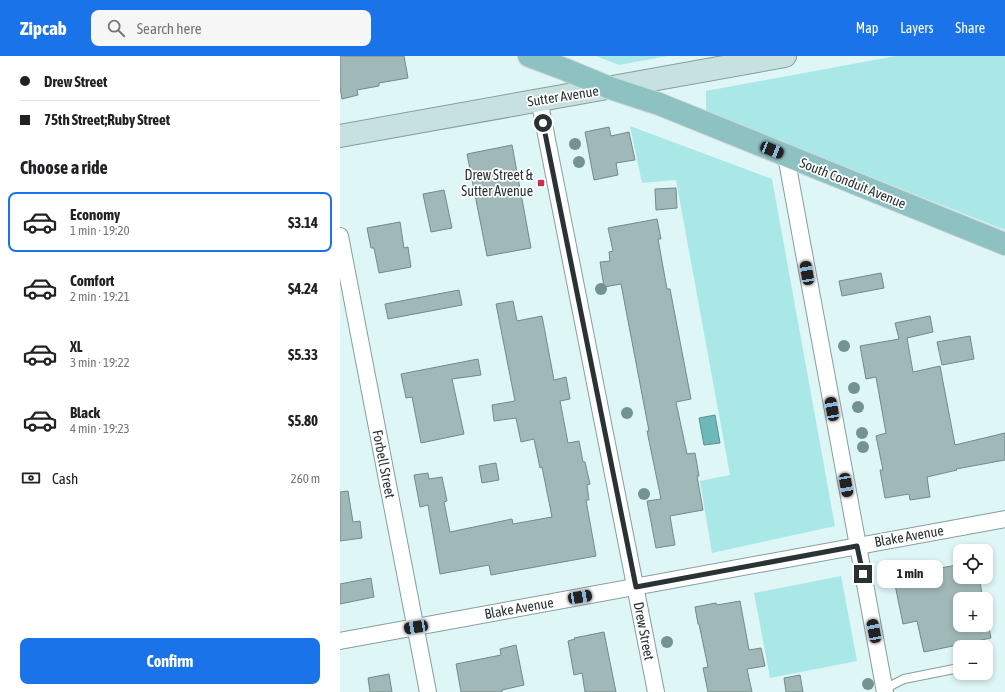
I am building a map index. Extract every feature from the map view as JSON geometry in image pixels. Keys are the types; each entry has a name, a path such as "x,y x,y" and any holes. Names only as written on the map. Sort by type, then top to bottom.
{"main road":[{"name":"South Conduit Avenue","path":"529,56 610,88 659,104 1005,244"}],"street":[{"name":"Sutter Avenue","path":"340,136 785,56"},
{"name":"Drew Street","path":"539,100 656,692"},
{"path":"786,156 857,546 885,690"},
{"name":"Forbell Street","path":"340,236 428,692"},
{"name":"Blake Avenue","path":"340,641 1005,518"}],"lane":[{"path":"885,690 904,679 953,669"}],"shaded area":[{"path":"596,56 667,56 619,65"},
{"path":"896,56 1005,56 1005,230 706,112 706,91"},
{"path":"630,126 772,179 835,526 712,553 700,481 730,475 676,180 642,183"},
{"path":"715,415 720,443 704,445 699,418"},
{"path":"841,576 857,661 770,678 754,593"}],"building":[{"path":"340,56 404,56 408,78 379,83 379,86 357,90 358,95 342,99 340,87"},
{"path":"609,127 611,136 629,132 635,160 616,163 618,175 594,180 585,132"},
{"path":"512,145 531,248 487,256 467,154"},
{"path":"676,188 677,208 656,210 655,189"},
{"path":"444,190 452,228 431,232 423,194"},
{"path":"657,219 661,239 658,239 667,289 670,289 691,399 676,402 687,454 695,453 699,476 697,476 703,510 670,516 675,545 656,548 647,501 661,499 647,431 649,431 621,284 604,287 600,262 610,261 609,252 613,251 608,228"},
{"path":"400,222 404,248 408,247 411,267 379,273 374,248 371,248 367,228"},
{"path":"881,273 884,288 842,296 839,281"},
{"path":"459,290 462,305 388,319 385,304"},
{"path":"513,301 517,321 542,316 554,380 566,377 570,399 560,401 568,443 579,441 583,462 585,462 590,484 587,485 589,500 586,500 596,556 491,575 489,565 440,574 428,505 420,507 414,475 428,473 429,479 442,477 447,501 444,502 450,532 512,519 513,524 552,517 542,467 540,468 534,439 521,442 516,418 494,421 492,405 515,401 496,304"},
{"path":"930,316 933,332 907,338 913,372 940,366 955,445 1005,433 1005,460 956,469 957,470 927,477 930,497 910,500 909,494 885,498 880,470 883,470 876,436 886,433 876,377 866,379 860,346 899,339 895,323"},
{"path":"970,336 974,359 942,365 937,342"},
{"path":"478,359 481,375 452,379 464,434 421,443 412,397 406,398 401,374"},
{"path":"496,463 499,480 482,483 479,466"},
{"path":"348,491 353,522 360,521 362,538 340,541 340,492"},
{"path":"953,566 953,584 980,584 982,592 953,592 953,632 990,632 991,638 981,640 953,640 953,646 924,652 917,621 903,624 893,575 913,571 913,573"},
{"path":"371,578 374,597 340,604 340,584"},
{"path":"740,601 749,650 761,648 765,666 747,669 752,692 708,692 703,668 708,667 695,607"},
{"path":"604,632 616,692 585,692 582,673 574,675 568,641 575,639 574,638"},
{"path":"516,645 524,685 502,690 502,692 461,692 456,664 501,655 500,649"},
{"path":"389,674 392,692 370,692 368,678"},
{"path":"800,675 803,692 786,692 784,678"}],"place":[{"name":"Drew Street & Sutter Avenue","path":"541,183"}],"route":[{"path":"543,123 636,587 857,546 863,574"}]}
